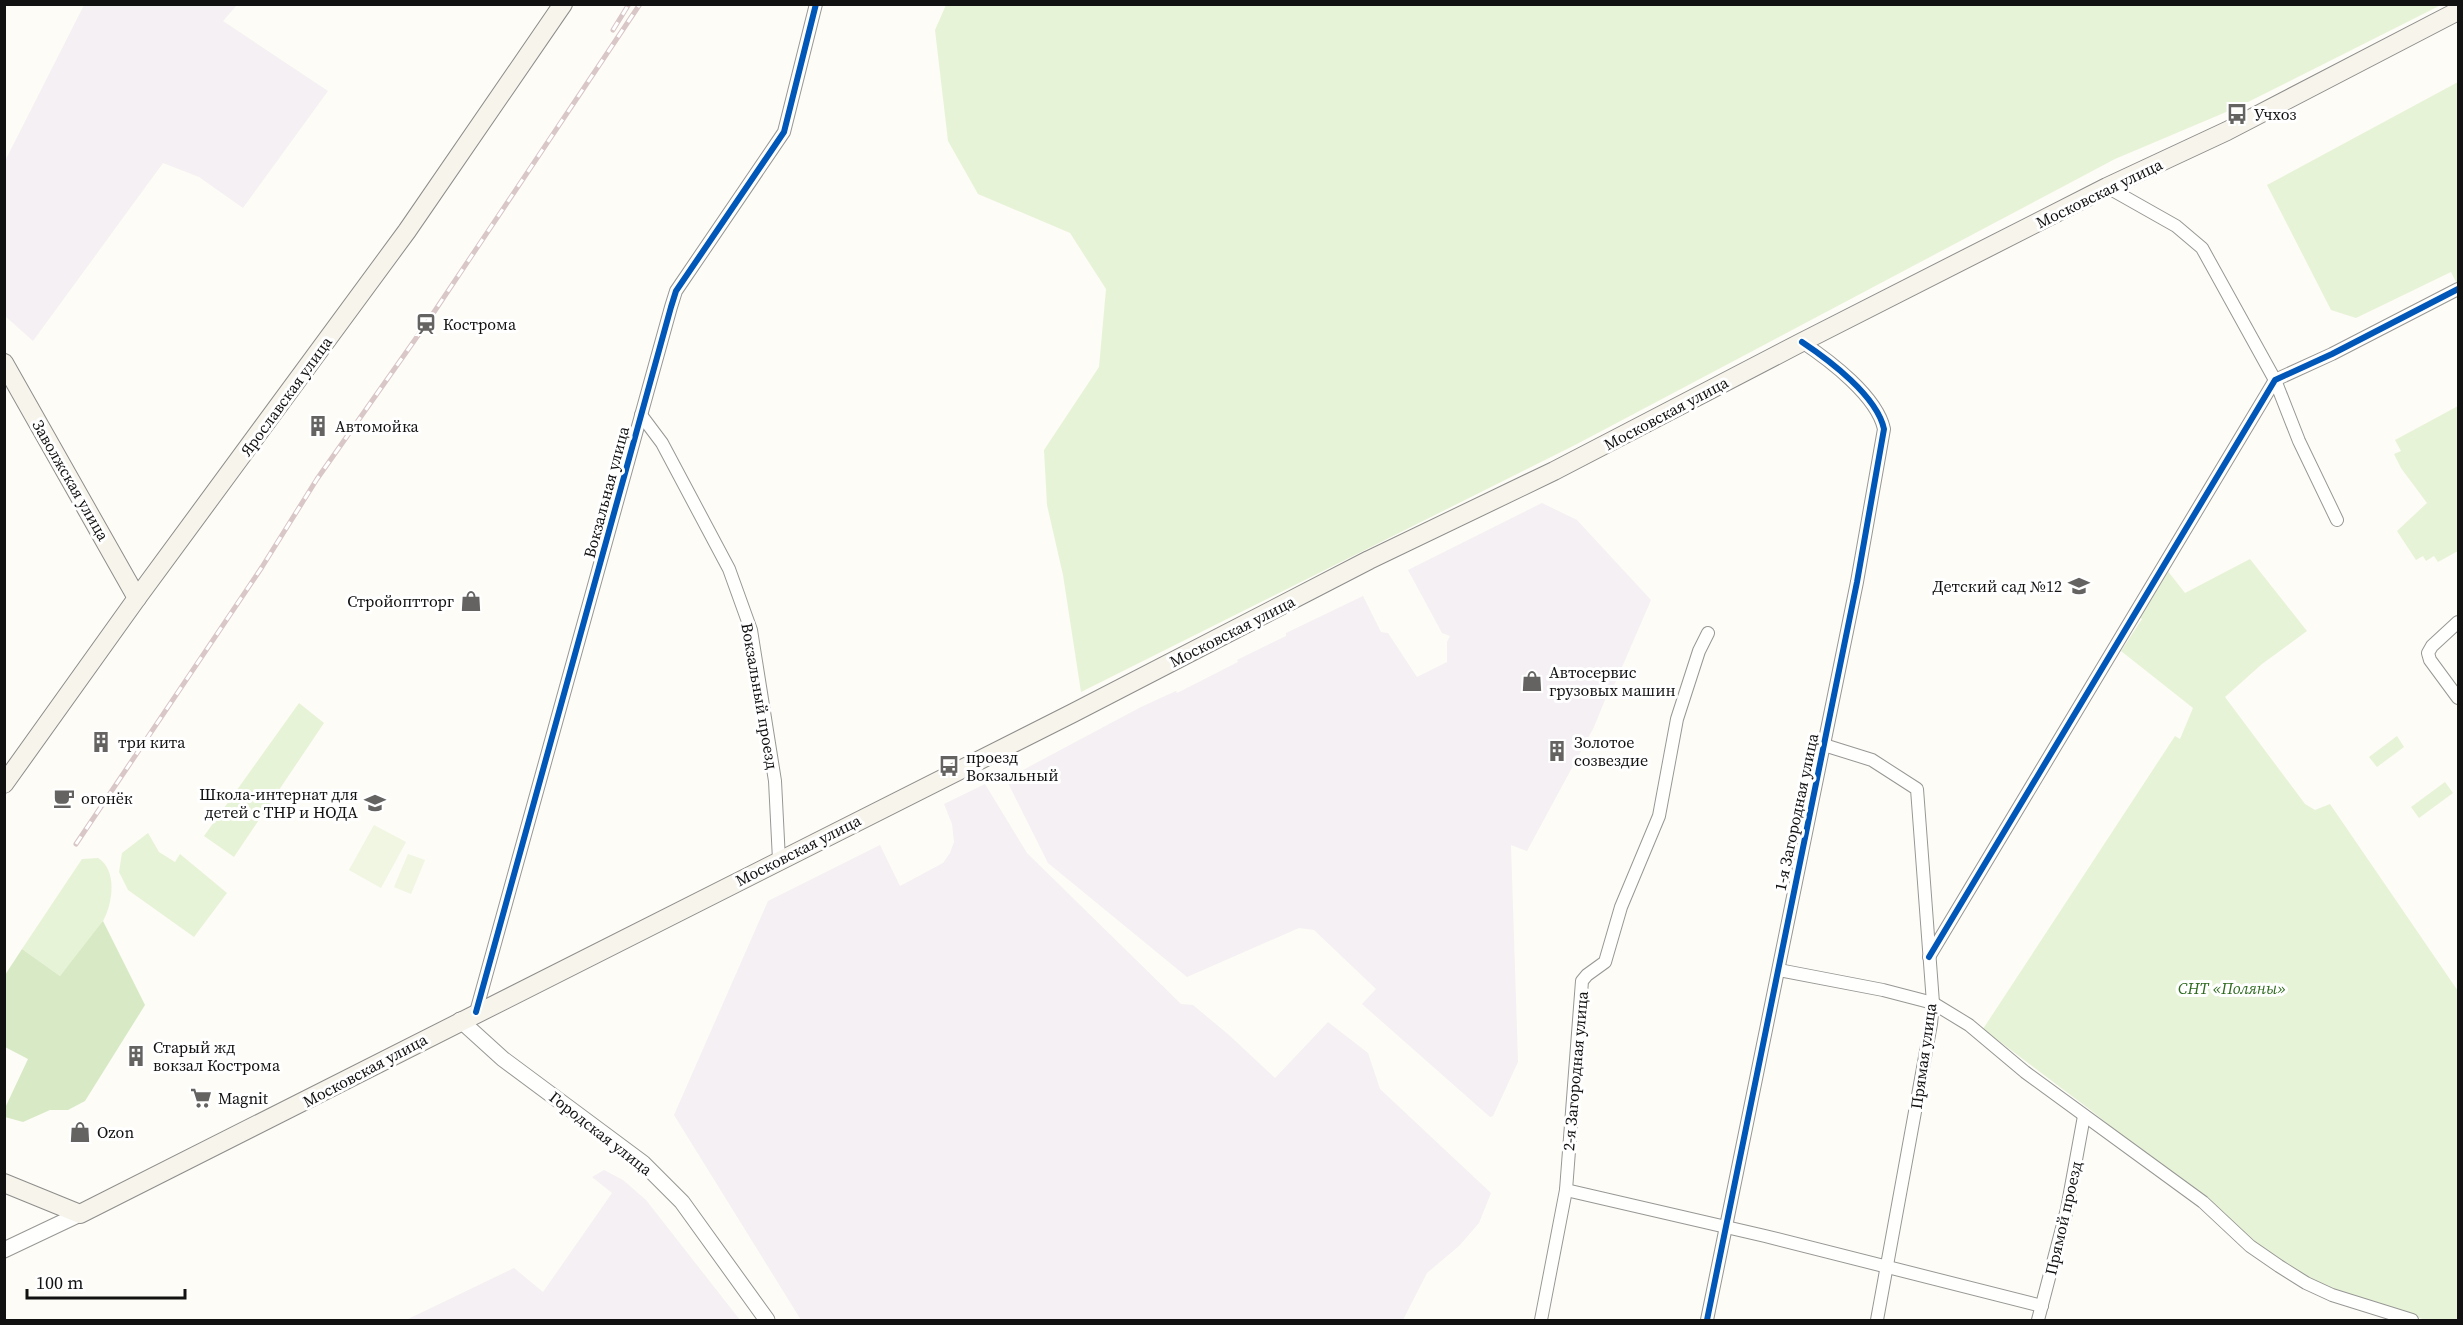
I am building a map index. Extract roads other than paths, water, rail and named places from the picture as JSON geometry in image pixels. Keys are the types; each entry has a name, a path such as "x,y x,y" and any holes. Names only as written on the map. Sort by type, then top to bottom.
{"main road":[{"name":"Ярославская улица","path":"4,784 406,231 563,4"},
{"name":"Московская улица","path":"80,1214 282,1113 468,1016 1064,718 1369,560 1554,471 2108,187 2228,131 2458,10"},
{"name":"Заволжская улица","path":"4,363 137,598"},
{"path":"4,1183 80,1214"}],"street":[{"name":"Вокзальная улица","path":"468,1016 676,291 784,132 816,4"},
{"path":"2108,187 2176,226 2202,248 2275,380 2299,441 2337,520"},
{"path":"1929,957 2275,380 2332,354 2458,289"},
{"name":"1-я Загородная улица","path":"1707,1320 1857,582 1884,429 1882,422 1855,384 1802,342"},
{"name":"Вокзальный проезд","path":"641,415 662,443 729,569 751,630 775,781 779,860"},
{"path":"2458,622 2432,646 2428,653 2430,660 2458,698"},
{"name":"2-я Загородная улица","path":"1541,1320 1566,1191 1582,981 1605,963 1621,907 1659,816 1677,719 1699,651 1708,633"},
{"name":"Прямая улица","path":"1824,745 1872,760 1917,789 1932,1004 1931,1024 1877,1320"},
{"path":"1779,970 1883,990 1932,1004 1969,1025 2025,1072 2203,1202 2250,1246 2306,1283 2332,1295 2412,1320"},
{"name":"Городская улица","path":"468,1016 503,1059 643,1163 682,1202 767,1320"},
{"name":"Прямой проезд","path":"2038,1320 2067,1209 2084,1116"},
{"path":"1566,1191 1726,1226 2042,1306"},
{"name":"Московская улица","path":"4,1250 80,1214"}],"railway":[{"path":"613,30 629,4"},
{"path":"76,844 262,567 317,479 426,324 640,4"}],"place":[{"name":"Учхоз","path":"2237,114"},
{"name":"Кострома","path":"426,324"},
{"name":"Автомойка","path":"318,426"},
{"name":"Детский сад №12","path":"2079,586"},
{"name":"Стройоптторг","path":"471,601"},
{"name":"Автосервис грузовых машин","path":"1532,681"},
{"name":"три кита","path":"101,742"},
{"name":"Золотое созвездие","path":"1557,751"},
{"name":"проезд Вокзальный","path":"949,766"},
{"name":"огонёк","path":"64,798"},
{"name":"Школа-интернат для детей с ТНР и НОДА","path":"375,803"},
{"name":"Старый жд вокзал Кострома","path":"136,1056"},
{"name":"Magnit","path":"201,1098"},
{"name":"Ozon","path":"80,1132"}],"park label":[{"name":"СНТ «Поляны»","path":"2232,988"}]}
